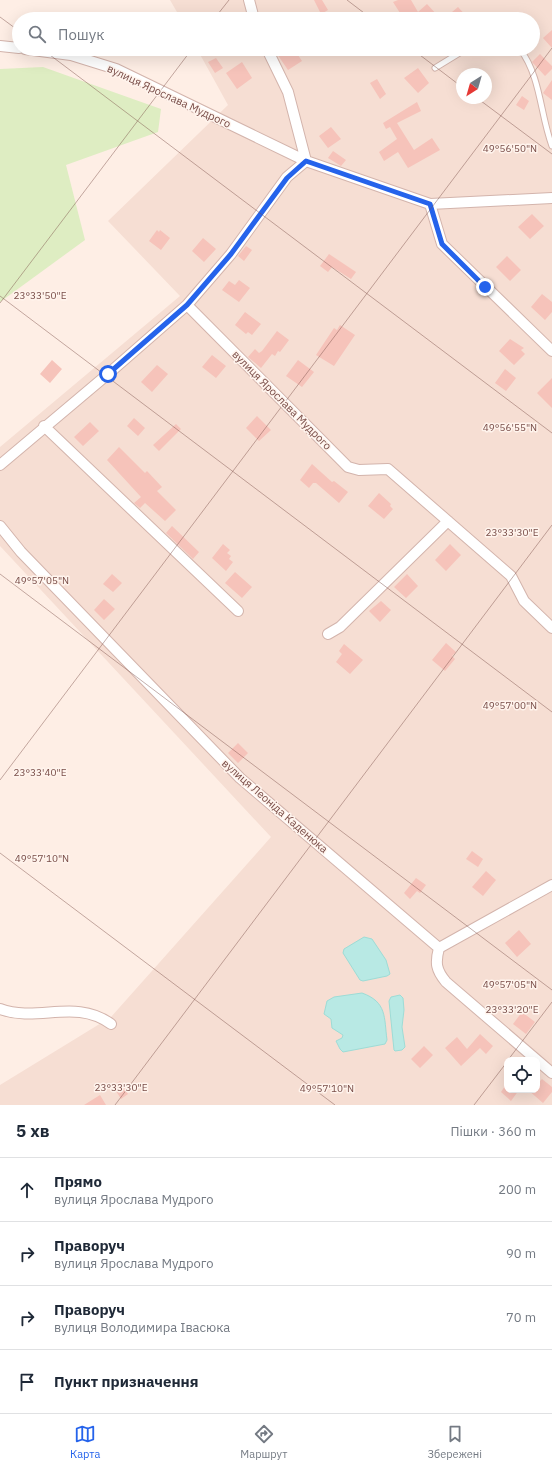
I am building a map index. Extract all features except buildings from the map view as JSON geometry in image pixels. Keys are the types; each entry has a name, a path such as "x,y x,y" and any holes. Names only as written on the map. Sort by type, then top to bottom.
{"street":[{"path":"249,0 252,12"},
{"path":"1,46 12,47"},
{"name":"вулиця Ярослава Мудрого","path":"74,56 116,69 306,161 430,204 552,198"},
{"path":"0,464 108,374 187,305 231,254 287,178 306,161 288,92 270,56"},
{"path":"430,204 442,244 552,351"},
{"name":"вулиця Ярослава Мудрого","path":"187,305 348,467 359,470 388,469 448,521"},
{"path":"44,426 238,611"},
{"path":"328,634 340,627 448,521 511,576 524,601 552,628"},
{"name":"вулиця Леоніда Каденюка","path":"0,526 21,552 240,778 439,948"},
{"path":"552,886 439,948 436,964 437,970 446,982 552,1073"},
{"path":"0,1009 23,1015 62,1010 87,1013 101,1017 111,1024"}],"lane":[{"path":"435,68 455,56"},
{"path":"524,56 532,69 542,104 546,129 552,146"}],"shaded area":[{"path":"170,0 552,0 552,1105 0,1105 0,1085 111,1017 271,837 0,546 0,447 180,296 108,221 228,105 201,56 540,56 540,12 177,12"}],"green space":[{"path":"43,67 161,109 158,132 66,165 85,240 0,302 0,69"}],"water":[{"path":"364,937 372,939 386,960 390,974 387,976 363,981 360,980 343,953 344,949"},
{"path":"362,993 376,1001 383,1011 387,1040 385,1044 343,1052 336,1041 342,1038 343,1035 332,1028 331,1019 324,1014 327,1001 334,997"},
{"path":"400,995 403,998 404,1010 402,1027 405,1047 402,1050 395,1051 389,1001 391,997"}],"route":[{"path":"108,374 187,305 231,254 287,178 306,161 430,204 442,244 485,287"}]}
